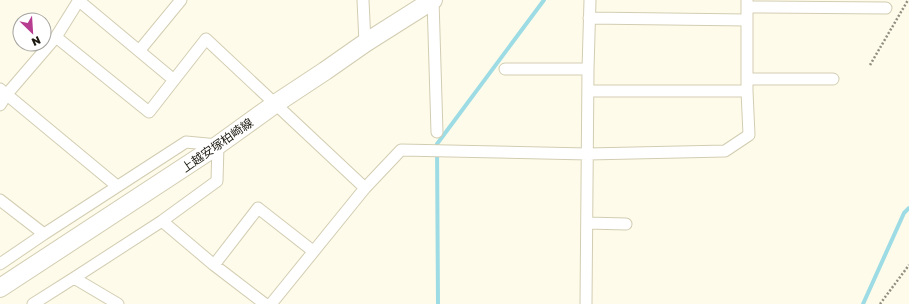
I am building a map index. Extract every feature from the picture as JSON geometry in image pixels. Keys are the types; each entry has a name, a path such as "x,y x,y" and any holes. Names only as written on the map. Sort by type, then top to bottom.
{"main road":[{"name":"上越安塚柏崎線","path":"0,288 218,145 365,43 433,0"}],"street":[{"path":"0,105 4,92 56,37 79,0 174,80"},
{"path":"139,51 181,0"},
{"path":"362,0 365,43"},
{"path":"433,0 437,132"},
{"path":"586,304 590,0"},
{"path":"270,304 365,188 402,150 588,154 725,151 748,135 747,4 886,8"},
{"path":"590,18 747,20"},
{"path":"56,37 149,112 206,40 365,188"},
{"path":"505,68 588,69"},
{"path":"748,79 833,79"},
{"path":"588,91 747,91"},
{"path":"4,92 117,186"},
{"path":"0,264 186,142 218,145 217,182 162,221 33,304"},
{"path":"0,200 44,234"},
{"path":"214,265 258,208 313,251"},
{"path":"162,221 214,265 265,304"},
{"path":"587,223 626,224"},
{"path":"74,278 118,304"}],"path":[{"path":"870,64 908,0"},
{"path":"880,304 909,265"}],"waterway":[{"path":"438,304 437,144 544,0"},
{"path":"863,304 904,213 909,208"}]}
